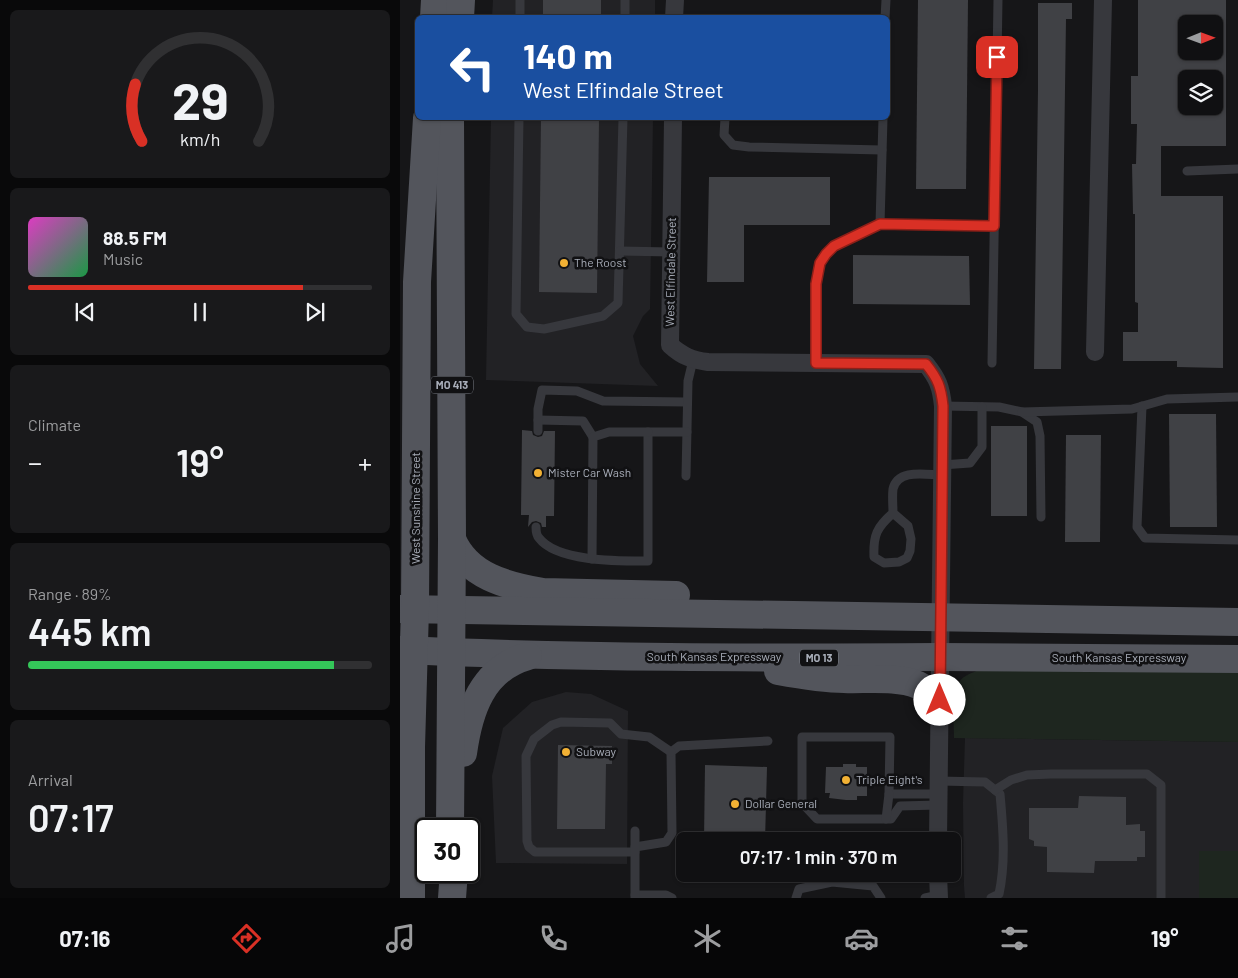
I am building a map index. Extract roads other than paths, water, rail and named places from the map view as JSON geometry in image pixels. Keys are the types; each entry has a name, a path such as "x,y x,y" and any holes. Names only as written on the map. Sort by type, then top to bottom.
{"main road":[{"path":"434,15 435,0"},
{"path":"445,0 446,15"},
{"path":"460,15 462,0"},
{"name":"West Sunshine Street","path":"411,898 411,747 407,651 417,282 445,120"},
{"name":"West Sunshine Street","path":"445,120 452,539 450,818"},
{"path":"400,514 403,411 407,355 417,282"},
{"path":"452,539 457,551 472,567 494,580 522,589 543,592 741,596 800,604 864,617"},
{"path":"408,609 1238,622"},
{"name":"South Kansas Expressway","path":"407,651 716,658 1238,659"},
{"path":"458,818 461,765 468,723 473,709 494,674 515,660 532,654"},
{"path":"716,658 812,677 908,682 926,690 940,711"},
{"path":"400,709 406,723 411,747"},
{"path":"450,883 451,898"},
{"path":"451,898 453,883"}],"street":[{"path":"674,15 675,0"},
{"path":"1095,352 1103,0"},
{"name":"West Elfindale Street","path":"673,120 670,345 680,354 693,360 708,362 926,364 936,376 943,406 938,832"},
{"path":"934,897 937,882"}],"lane":[{"path":"520,0 520,15"},
{"path":"625,0 625,15"},
{"path":"885,15 886,0"},
{"path":"992,363 998,0"},
{"path":"519,120 516,314 527,327 544,329 603,316 618,303 623,120"},
{"path":"725,120 724,135 733,144 750,147 882,150"},
{"path":"880,224 883,120"},
{"path":"1187,171 1238,169"},
{"path":"816,363 816,284 820,263 834,246 880,224 994,226"},
{"path":"620,251 671,252"},
{"path":"686,476 688,381 693,360"},
{"path":"538,431 542,390 577,391 603,401 687,402"},
{"path":"943,406 999,407 1022,412 1132,409 1167,399 1238,397"},
{"path":"1142,406 1137,527 1145,538 1238,540"},
{"path":"893,514 908,526 911,539 910,551 906,558 900,562 884,563 874,557 873,543 880,526 893,514 893,488 900,478 909,474 942,470 970,463 982,447 982,407"},
{"path":"1022,412 1037,422 1040,436 1041,517"},
{"path":"538,420 582,421 593,437 592,559"},
{"path":"593,437 609,432 687,432"},
{"path":"536,527 537,537 547,546 562,553 592,559 648,561 648,432"},
{"path":"561,722 610,723 621,734 649,737 671,752 672,833 666,842 635,850 535,852 530,847 527,841 526,756 534,738 552,725 561,722"},
{"path":"886,819 890,794 890,737 802,737 802,803 817,819 891,820 900,806 985,782 1000,794 1003,875 999,894 991,898"},
{"path":"671,752 679,746 768,741"},
{"path":"995,790 1011,780 1027,775 1148,774 1161,786 1161,898"},
{"path":"890,794 939,794"},
{"path":"635,830 635,896 666,895 672,898"},
{"path":"796,898 799,889 832,882 874,886 881,898"}],"place":[{"name":"The Roost","path":"564,263"},
{"name":"Mister Car Wash","path":"538,473"},
{"name":"Subway","path":"566,752"},
{"name":"Triple Eight's","path":"846,780"},
{"name":"Dollar General","path":"735,804"}]}
